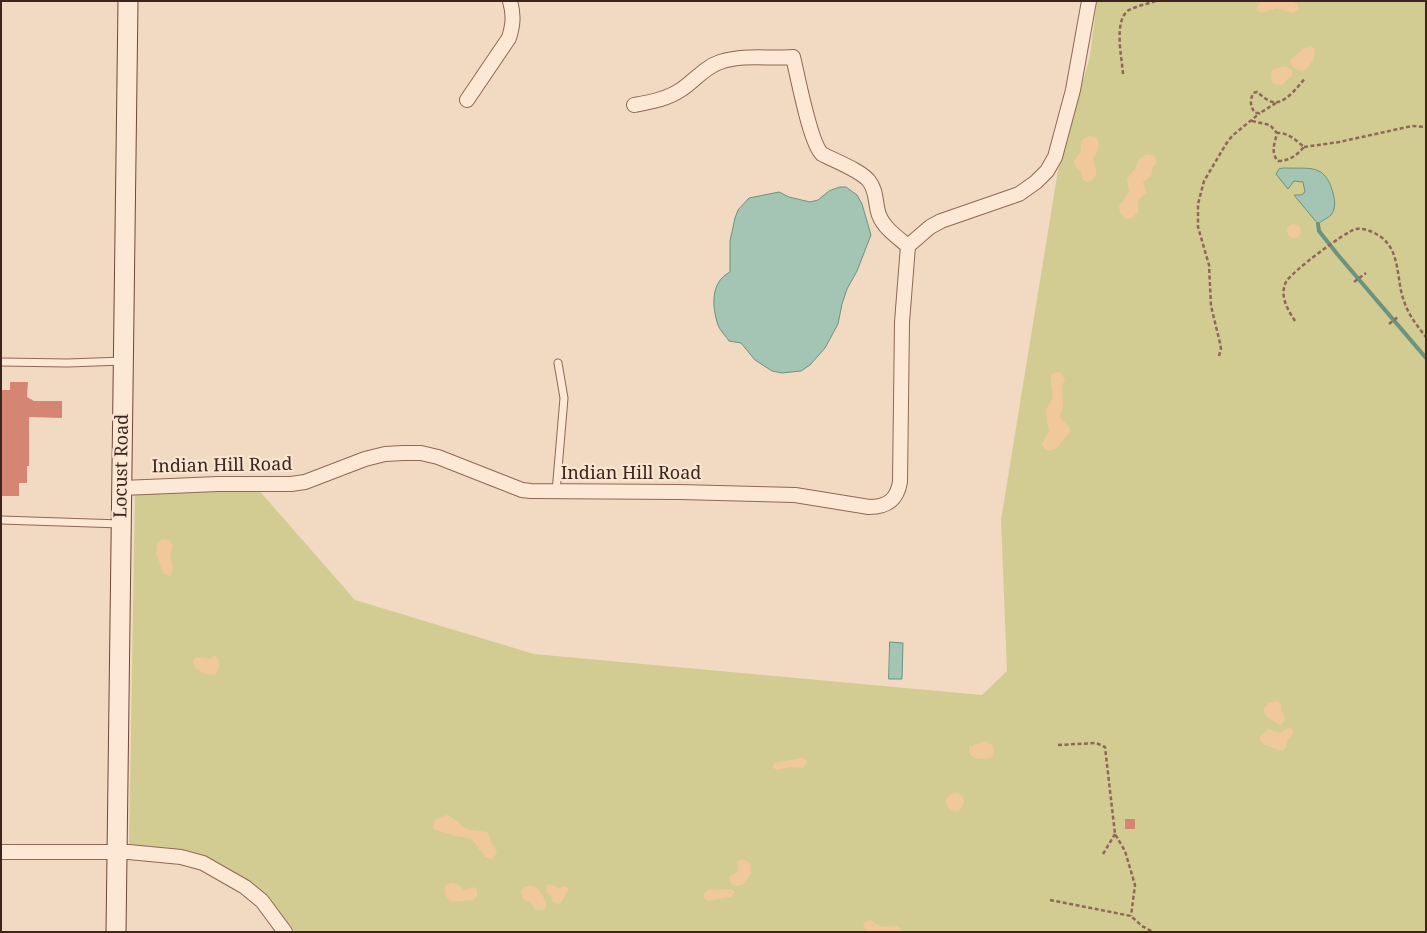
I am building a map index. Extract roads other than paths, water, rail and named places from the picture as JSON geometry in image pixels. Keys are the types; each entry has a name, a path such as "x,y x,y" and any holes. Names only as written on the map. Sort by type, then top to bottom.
{"street":[{"name":"Locust Road","path":"116,932 128,1"},
{"path":"467,100 508,38 514,16 510,1"},
{"path":"634,105 676,93 718,63 761,56 793,58 812,136 818,150 822,154 863,175 870,182 874,190 879,215 892,233 908,246 930,227 941,221 1019,194 1047,172 1055,157 1073,90 1089,1"},
{"name":"Indian Hill Road","path":"122,488 218,484 298,484 365,459 385,454 421,453 438,457 522,490 795,495 879,507 893,501 898,492 900,482 902,322 908,246"},
{"path":"1,852 129,852 181,857 203,864 245,887 262,901 285,932"}],"lane":[{"path":"1,362 68,363 123,361"},
{"path":"556,492 564,398 558,363"},
{"path":"1,520 121,524"}],"waterway":[{"path":"1318,224 1319,231 1338,255 1426,358"}]}
